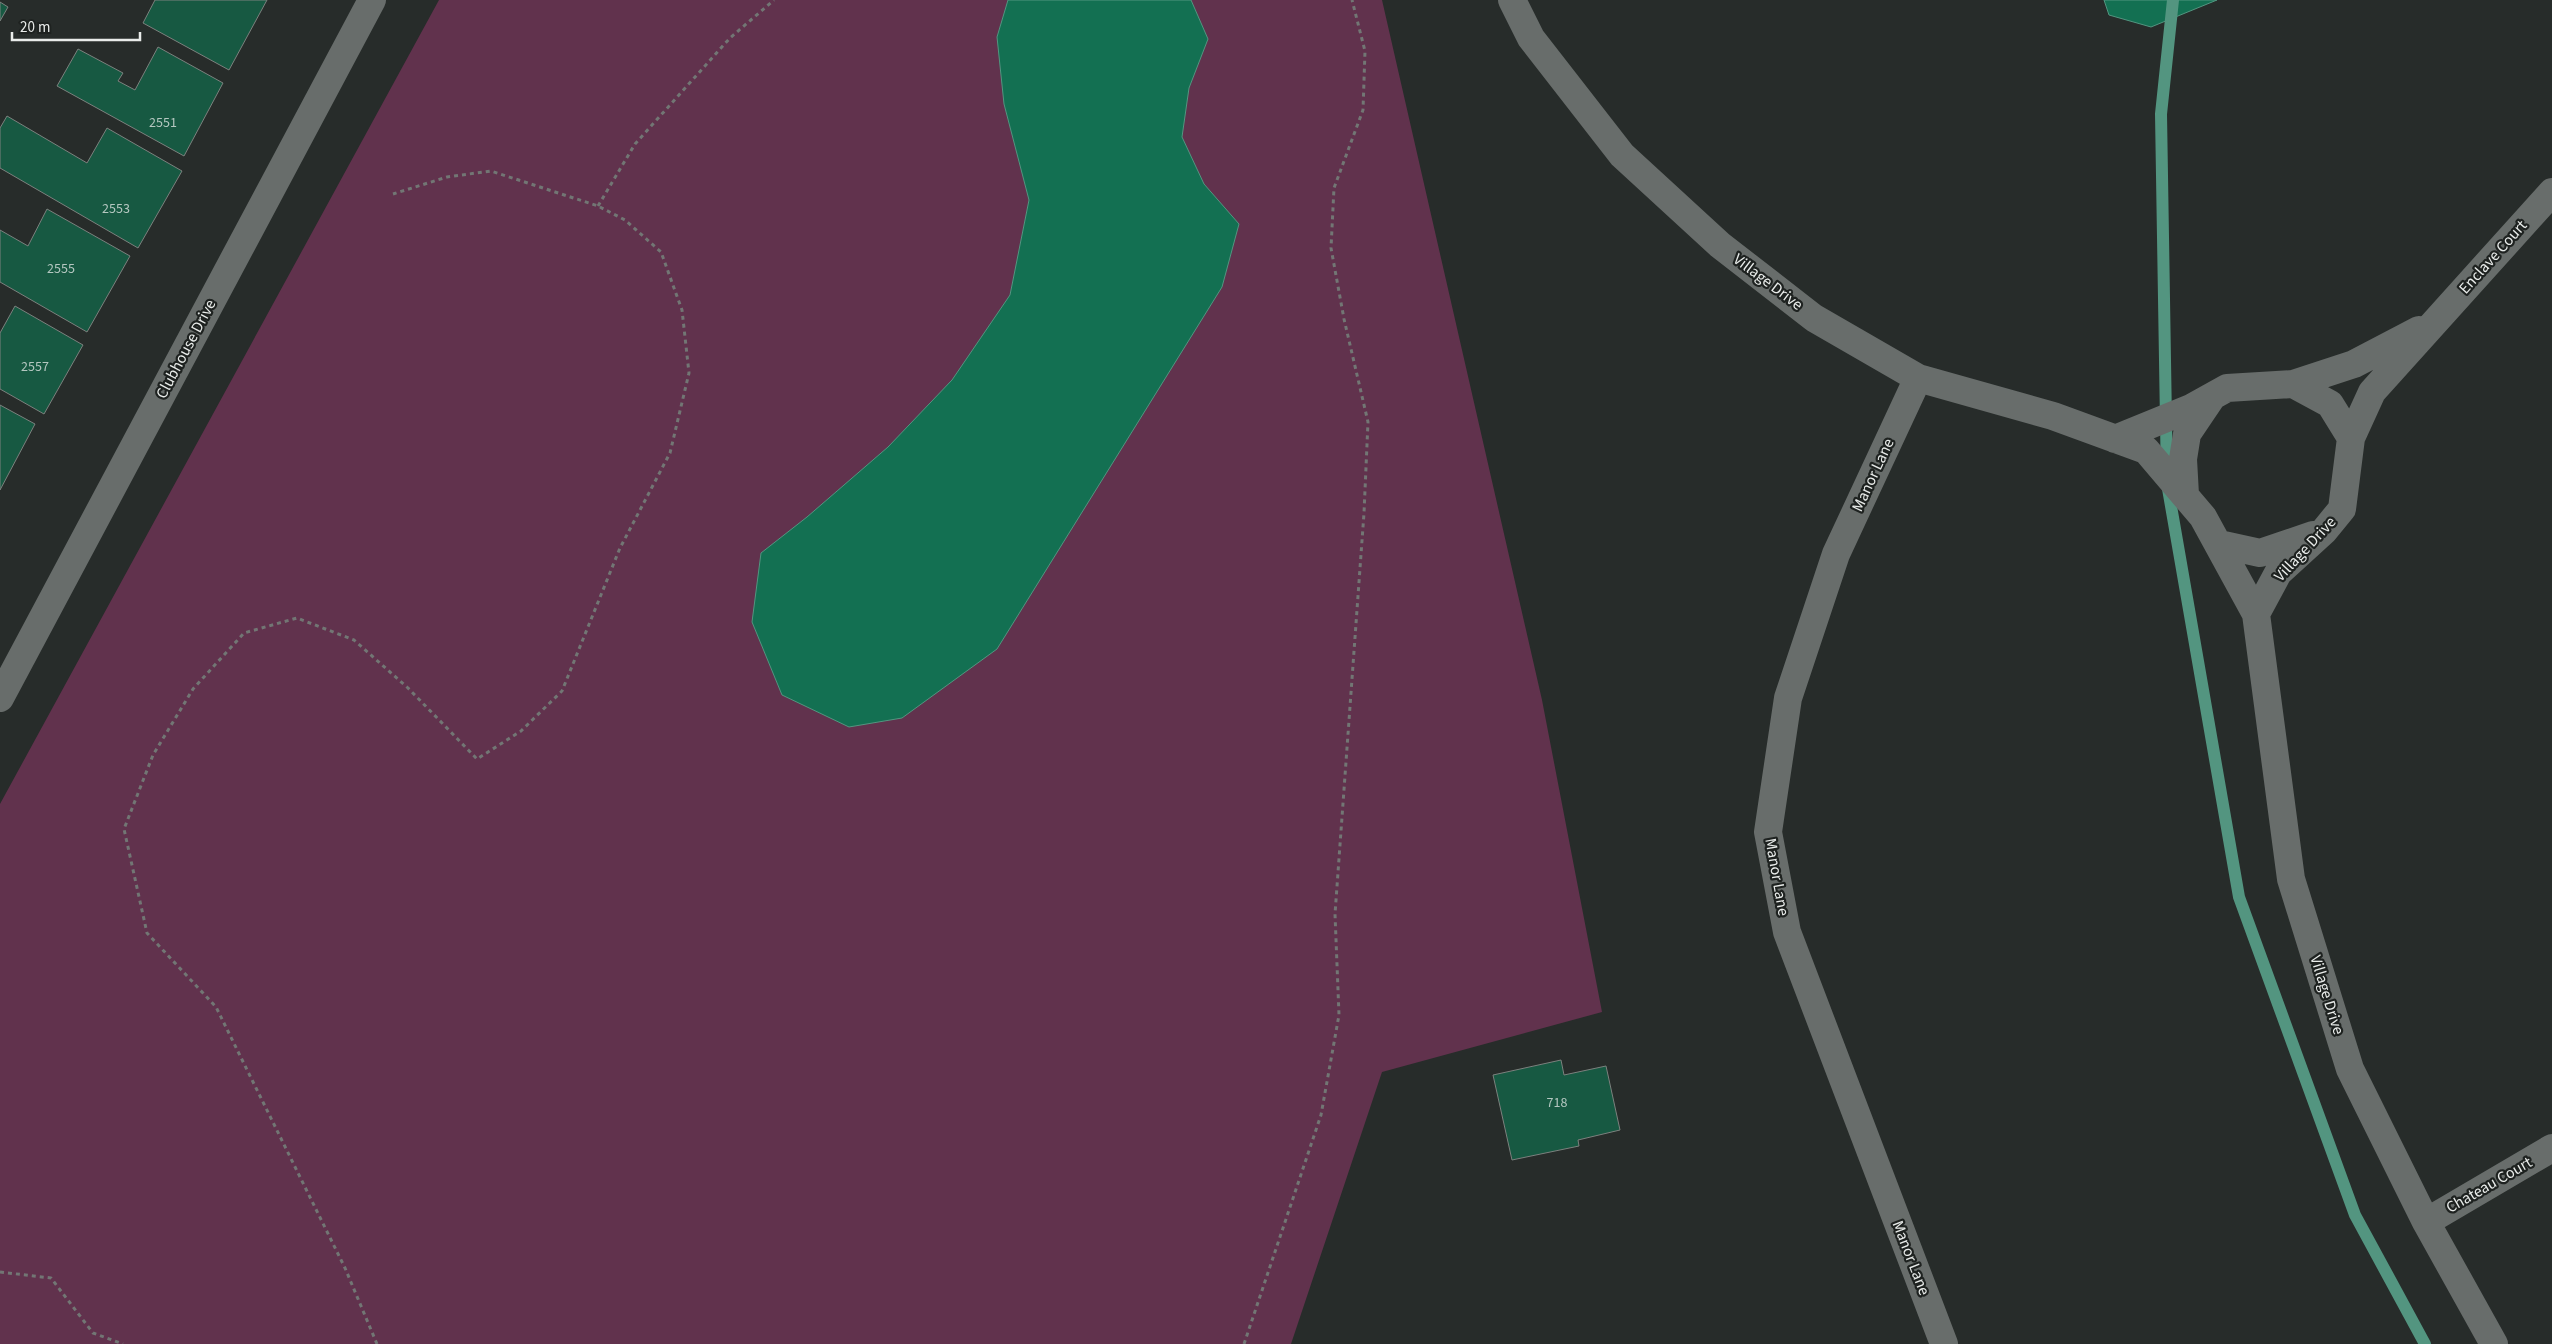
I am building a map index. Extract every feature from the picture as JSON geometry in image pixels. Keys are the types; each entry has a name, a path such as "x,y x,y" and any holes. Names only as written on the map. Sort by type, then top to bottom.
{"street":[{"name":"Clubhouse Drive","path":"0,698 372,0"},
{"name":"Village Drive","path":"1512,0 1531,38 1622,155 1720,245 1814,318 1918,378 2053,416 2146,450 2204,517 2256,614 2291,879 2350,1069 2426,1222 2494,1344"},
{"name":"Enclave Court","path":"2351,438 2372,392 2552,192"},
{"name":"Enclave Court","path":"2292,384 2354,364 2434,322"},
{"name":"Manor Lane","path":"1918,378 1836,554 1788,698 1768,832 1787,932 1944,1344"},
{"path":"2115,439 2191,408 2227,388 2292,384 2330,404 2351,438"},
{"path":"2185,495 2183,458 2187,434 2213,396"},
{"name":"Village Drive","path":"2256,614 2278,573 2324,532 2342,509 2351,438"},
{"path":"2219,544 2260,553 2324,532"},
{"name":"Chateau Court","path":"2426,1222 2552,1148"}],"path":[{"path":"598,206 635,144 730,38 774,0"},
{"path":"1244,1344 1321,1115 1339,1015 1335,914 1364,512 1368,422 1344,320 1331,248 1334,188 1363,110 1365,51 1352,0"},
{"path":"377,1344 345,1268 216,1007 147,933 124,829 153,755 193,689 244,633 297,618 354,640 408,688 477,759 521,731 562,691 620,548 670,453 688,373 682,310 661,252 625,220 598,206 491,171 447,177 393,194"},
{"path":"0,1272 51,1278 93,1333 123,1344"}],"shaded area":[{"path":"439,0 1382,0 1542,700 1602,1012 1382,1072 1291,1344 0,1344 0,804"},
{"path":"1008,0 1191,0 1208,39 1189,88 1182,137 1204,184 1239,224 1222,287 997,649 902,718 849,727 782,695 752,622 761,553 807,517 888,447 952,380 1010,295 1029,200 1004,104 997,37"},
{"path":"2104,0 2217,0 2151,27 2109,15"}],"building":[{"path":"155,0 267,0 229,70 143,23"},
{"path":"0,2 8,7 0,21"},
{"path":"158,47 223,83 184,156 57,86 78,49 123,73 118,81 135,90"},
{"path":"7,116 87,163 107,128 182,171 138,248 0,168 0,128"},
{"path":"47,209 130,256 87,332 0,282 0,230 28,246"},
{"path":"15,306 83,345 44,414 0,389 0,333"},
{"path":"0,405 35,424 0,490"},
{"path":"1561,1060 1564,1075 1606,1066 1620,1130 1578,1140 1579,1146 1512,1160 1493,1075"}],"waterway":[{"path":"2173,0 2161,114 2167,483 2239,897 2355,1215 2425,1344"}]}
